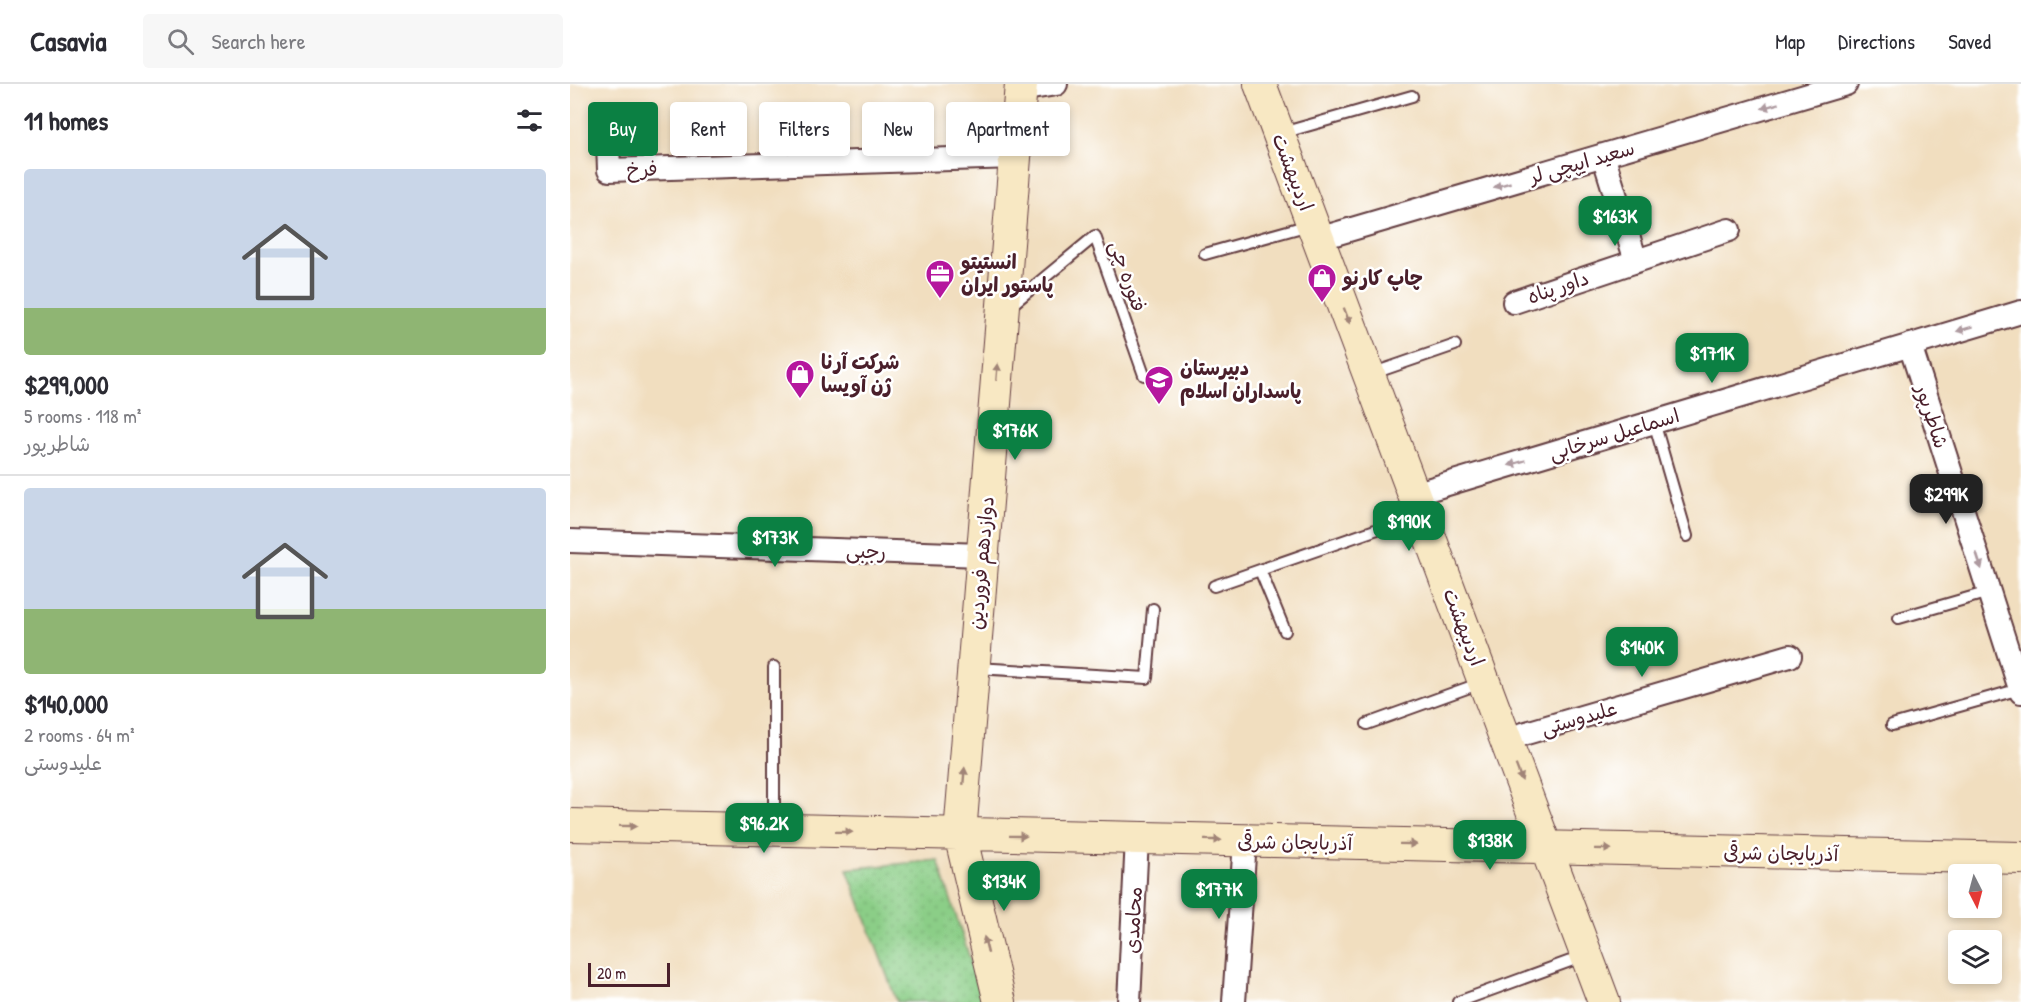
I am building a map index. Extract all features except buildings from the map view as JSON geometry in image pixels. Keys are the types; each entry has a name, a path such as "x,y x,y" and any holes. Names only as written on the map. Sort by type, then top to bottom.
{"main road":[{"name":"اردیبهشت","path":"1260,84 1604,1002"},
{"name":"دوازدهم فروردین","path":"1000,1002 960,834 1020,87"},
{"name":"آذربایجان شرقی","path":"570,825 2021,858"}],"street":[{"path":"1020,87 1056,84"},
{"name":"سعید ایپچی لر","path":"1315,232 1603,155 1846,84"},
{"path":"1603,155 1636,261"},
{"name":"فرخ","path":"608,156 609,170 1014,157"},
{"name":"داور پناه","path":"1515,302 1729,230"},
{"name":"اسماعیل سرخابی","path":"1418,504 1654,422 2021,312"},
{"name":"شاطرپور","path":"1910,345 2020,690"},
{"name":"رجبی","path":"570,542 982,555"},
{"name":"علیدوستی","path":"1506,739 1790,656"},
{"name":"محامدی","path":"1129,1002 1137,838"},
{"path":"1234,1002 1245,841"}],"lane":[{"path":"1279,134 1412,96"},
{"path":"1205,254 1315,232"},
{"name":"فتوره چی","path":"1002,313 1095,236 1144,375"},
{"path":"1369,375 1455,345"},
{"path":"1654,422 1687,536"},
{"path":"1214,586 1260,570 1418,504"},
{"path":"1260,570 1285,631"},
{"path":"1899,618 1989,592"},
{"path":"973,668 1147,678 1153,609"},
{"path":"774,667 774,830"},
{"path":"1367,724 1485,682"},
{"path":"1892,725 2020,690"},
{"path":"1458,1002 1587,955"}],"green space":[{"path":"938,860 984,1002 897,1002 847,869"}],"place":[{"name":"انستیتو پاستور ایران","path":"940,300"},
{"name":"چاپ کارنو","path":"1322,304"},
{"name":"شرکت آرنا ژن آویسا","path":"800,400"},
{"name":"دبیرستان پاسداران اسلام","path":"1159,406"}]}
